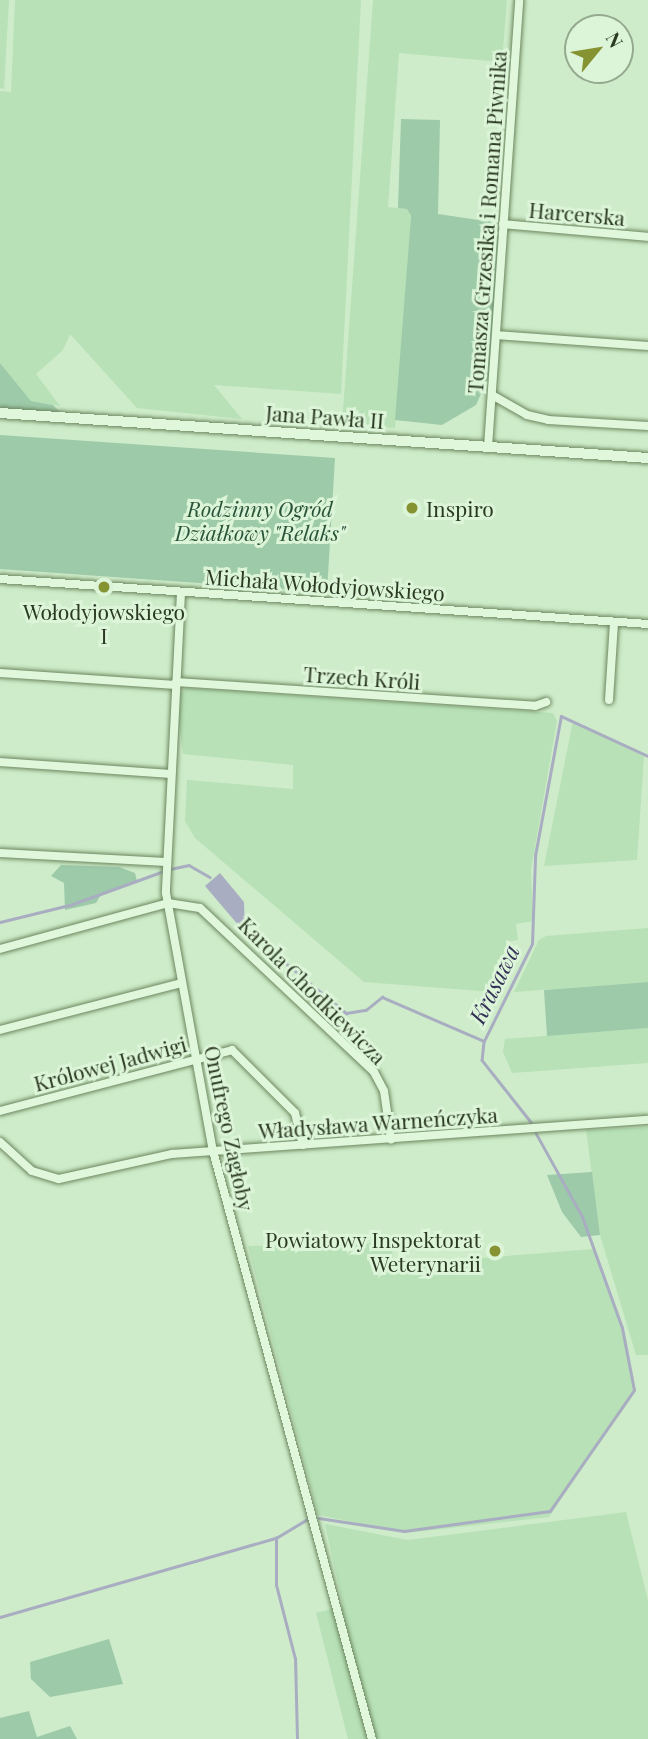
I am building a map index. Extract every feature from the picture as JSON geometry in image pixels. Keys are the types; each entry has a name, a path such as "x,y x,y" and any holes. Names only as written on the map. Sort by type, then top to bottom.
{"main road":[{"name":"Jana Pawła II","path":"0,413 648,458"}],"street":[{"name":"Tomasza Grzesika i Romana Piwnika","path":"488,447 519,0"},
{"name":"Harcerska","path":"503,223 648,237"},
{"path":"496,335 648,346"},
{"path":"492,395 527,415 548,421 648,426"},
{"name":"Michała Wołodyjowskiego","path":"0,579 648,624"},
{"name":"Onufrego Zagłoby","path":"181,593 166,868 168,903 213,1151 372,1739"},
{"path":"609,699 614,622"},
{"name":"Trzech Króli","path":"0,673 535,706 546,702"},
{"path":"0,762 171,774"},
{"path":"0,853 166,868"},
{"path":"0,948 168,903"},
{"name":"Karola Chodkiewicza","path":"168,903 200,908 215,919 374,1072 384,1091 391,1139"},
{"path":"0,1030 182,983"},
{"name":"Królowej Jadwigi","path":"0,1111 196,1059 236,1051 295,1113 303,1145"},
{"name":"Władysława Warneńczyka","path":"0,1142 32,1171 58,1179 154,1157 213,1151 648,1120"}],"green space":[{"path":"0,0 9,0 4,89 0,88"},
{"path":"15,0 361,0 341,394 214,385 242,419 137,408 70,334 63,350 36,374 60,406 31,401 0,363 0,91 11,92"},
{"path":"373,0 507,0 502,62 399,53 388,207 407,209 411,216 395,428 342,424"},
{"path":"401,119 440,120 438,214 499,223 489,376 476,405 442,425 395,420 411,216 407,209 398,208"},
{"path":"0,363 31,401 53,405 62,414 0,408"},
{"name":"Rodzinny Ogród Działkowy \"Relaks\"","path":"0,435 335,458 327,592 0,569"},
{"path":"186,688 553,713 557,721 531,870 533,921 516,924 518,940 507,942 493,992 364,982 195,838 185,821 187,780 293,789 293,765 183,754 179,721 181,693"},
{"path":"573,721 644,756 637,860 544,866"},
{"path":"61,865 119,867 135,873 137,881 102,893 96,903 65,910 64,883 51,876"},
{"path":"648,928 648,982 514,992 539,940 546,936"},
{"path":"648,982 648,1028 547,1036 544,990"},
{"path":"648,1028 648,1063 512,1073 503,1052 505,1039"},
{"path":"648,1127 648,1355 636,1355 600,1235 586,1130"},
{"path":"592,1172 600,1235 581,1237 562,1212 547,1175"},
{"path":"391,1243 394,1265 593,1249 622,1328 634,1390 549,1517 406,1533 318,1515 248,1246"},
{"path":"626,1512 648,1600 648,1739 348,1739 316,1613 343,1606 325,1524 408,1540"},
{"path":"109,1639 123,1684 50,1697 31,1679 30,1662"},
{"path":"29,1711 37,1737 70,1726 77,1739 0,1739 0,1718"}],"water":[{"path":"220,873 244,902 245,933 205,886"}],"waterway":[{"name":"Krasawa","path":"247,931 346,1013 366,1010 382,997 484,1041 532,944 535,856 561,716 648,756"},
{"name":"Krasawa","path":"170,869 189,865 210,877"},
{"name":"Krasawa","path":"0,922 70,905 164,871"},
{"path":"484,1042 482,1060 531,1122"},
{"path":"319,1518 404,1531 550,1511 634,1390 622,1328 582,1217 536,1134"},
{"path":"297,1739 295,1659 276,1585 276,1538 309,1518"},
{"path":"0,1617 276,1538"}],"place":[{"name":"Inspiro","path":"412,508"},
{"name":"Wołodyjowskiego I","path":"104,587"},
{"name":"Powiatowy Inspektorat Weterynarii","path":"495,1251"}]}
